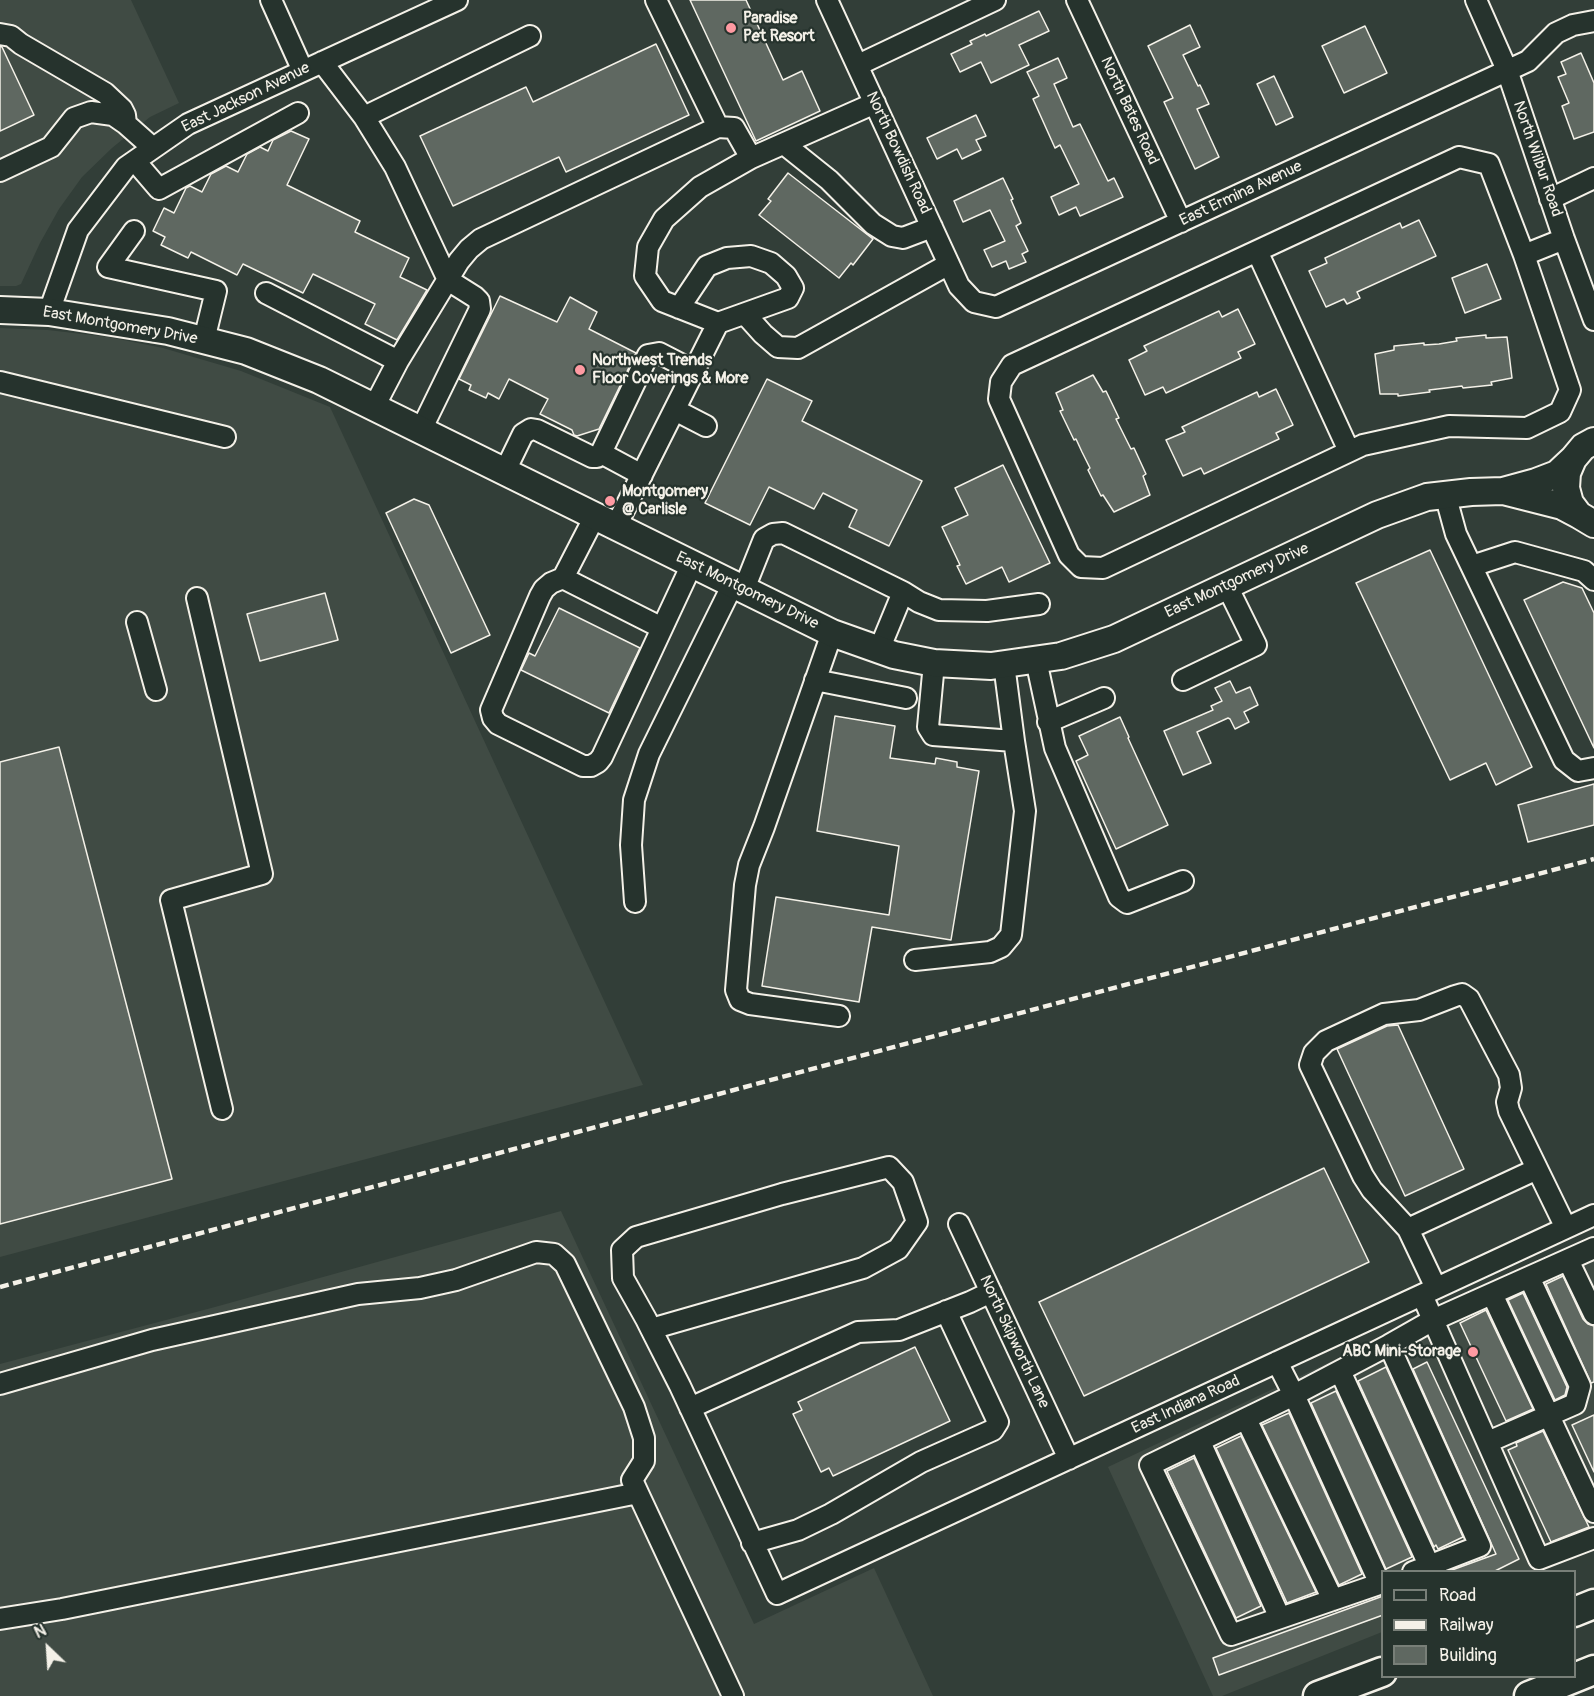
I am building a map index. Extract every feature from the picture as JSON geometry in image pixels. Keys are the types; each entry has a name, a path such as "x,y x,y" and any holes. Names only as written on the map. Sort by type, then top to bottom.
{"highway":[{"path":"1576,1612 1594,1604"},
{"path":"1576,1677 1594,1670"},
{"path":"1317,1696 1381,1673"},
{"path":"1529,1696 1574,1678"}],"main road":[{"name":"East Montgomery Drive","path":"0,310 49,312 168,331 246,351 309,376 374,407 832,633 894,655 934,663 991,666 1061,656 1114,639 1377,515 1427,497 1503,491 1548,478 1557,474 1583,447 1594,441"},
{"path":"1573,459 1567,473 1566,488 1570,503 1587,520"},
{"name":"East Montgomery Drive","path":"1503,491 1562,506 1587,520"}],"street":[{"path":"271,0 303,71"},
{"name":"East Jackson Avenue","path":"49,312 78,230 126,167 188,124 458,0"},
{"path":"656,0 718,127"},
{"name":"North Bowdish Road","path":"827,0 959,286 974,302"},
{"path":"858,65 995,0"},
{"name":"North Bates Road","path":"1077,0 1181,222"},
{"name":"North Wilbur Road","path":"1476,0 1507,70 1594,320"},
{"name":"East Ermina Avenue","path":"974,302 996,307 1528,61 1556,33 1573,25 1594,21"},
{"path":"0,34 11,36 105,93 122,109 126,124"},
{"path":"364,117 530,36"},
{"path":"322,62 364,117 394,167 448,280 479,301 480,309 421,430"},
{"path":"679,308 707,266 727,258 751,256 771,263 786,276 794,288 788,298 718,323 679,308 662,301 645,276 648,247 664,219 700,187 751,158 875,103"},
{"path":"0,171 51,147 74,118 91,112 113,115 153,148"},
{"path":"135,161 159,189 298,113"},
{"path":"374,407 398,361 448,280 469,249 481,239 718,127 734,128 751,158"},
{"path":"784,144 829,180 873,225 892,236 903,238 932,228"},
{"path":"1459,157 1489,164 1524,255 1570,390 1560,412 1527,428 1449,426 1363,445 1103,568 1081,567 1069,555 999,399 1001,382 1012,365 1257,251 1459,157"},
{"path":"1550,199 1594,178"},
{"path":"134,231 108,267 216,291 204,340"},
{"path":"1524,255 1564,239"},
{"path":"1257,251 1349,451"},
{"path":"745,314 778,347 798,348 949,264"},
{"path":"266,293 398,361"},
{"path":"692,564 598,762 591,766 583,766 498,724 493,718 491,710 540,596 551,583 563,578 642,475 718,323"},
{"path":"505,471 523,434 531,429 592,457 597,457 648,355 658,353 694,371"},
{"path":"0,382 225,437"},
{"path":"675,410 706,426"},
{"path":"601,453 642,475"},
{"path":"1445,494 1456,534 1564,759 1578,771 1594,768"},
{"path":"635,902 632,845 634,800 649,754 764,539 773,534 783,534 939,610 987,611 1039,604"},
{"path":"1472,566 1515,552 1584,571 1594,580"},
{"path":"563,578 662,628"},
{"path":"1183,680 1256,645 1227,586"},
{"path":"879,650 903,591"},
{"path":"197,598 262,874 171,900 222,1109"},
{"path":"137,622 156,690"},
{"path":"832,633 749,865 735,990 740,1000 750,1005 839,1016"},
{"path":"1036,660 1055,748 1119,897 1127,903 1183,881"},
{"path":"934,663 928,728 933,735 1014,741"},
{"path":"915,960 990,952 1001,947 1011,935 1024,811 1004,664"},
{"path":"815,680 906,698"},
{"path":"1048,722 1104,698"},
{"path":"1566,1228 1509,1112 1507,1102 1511,1088 1509,1075 1469,999 1462,994 1419,1010 1384,1014 1326,1041 1314,1053 1310,1065 1363,1176 1372,1190 1408,1228 1429,1292 1433,1320 1539,1559 1594,1538"},
{"path":"651,1329 863,1268 898,1249 917,1222 903,1182 889,1167 782,1194 636,1237 622,1250 623,1278 690,1408 752,1543 798,1530 831,1514 921,1462 993,1430 998,1422 946,1311"},
{"path":"1408,1228 1537,1169"},
{"name":"East Indiana Road","path":"752,1543 777,1594 1594,1215"},
{"name":"North Skipworth Lane","path":"959,1224 1069,1459"},
{"path":"1277,1362 1293,1395 1381,1584 1231,1635 1150,1465 1200,1442 1246,1419 1293,1395 1340,1371 1433,1320 1594,1248"},
{"path":"0,1384 142,1343 358,1294 420,1288 456,1280 536,1252 554,1254 565,1264 634,1407 644,1438 644,1461 632,1480 733,1696"},
{"path":"1568,1260 1594,1314"},
{"path":"1488,1442 1575,1404 1580,1386 1529,1277"},
{"path":"690,1408 858,1332 899,1330 991,1292"},
{"path":"1492,1294 1594,1512"},
{"path":"1340,1371 1421,1568 1480,1546 1389,1345"},
{"path":"1246,1419 1334,1600"},
{"path":"1200,1442 1280,1618"},
{"path":"0,1620 638,1493"}],"shaded area":[{"path":"0,0 131,0 179,103 150,117 112,148 82,177 59,209 21,284 16,286 0,286"},
{"path":"0,328 48,330 108,337 163,348 241,371 330,407 643,1085 0,1257"},
{"path":"561,1211 754,1624 874,1568 933,1696 0,1696 0,1364"},
{"name":"ABC Mini-Storage","path":"1594,1237 1594,1548 1538,1570 1381,1570 1381,1632 1222,1696 1213,1696 1108,1467"}],"building":[{"path":"690,0 746,0 783,80 802,71 820,111 756,141"},
{"path":"1039,11 1049,31 1019,45 1029,65 991,83 981,62 960,72 951,54 972,44 970,41"},
{"path":"1190,25 1200,47 1183,55 1209,104 1197,109 1219,157 1195,169 1164,102 1173,98 1148,46"},
{"path":"1365,26 1387,73 1344,93 1322,46"},
{"path":"656,44 689,115 566,172 559,157 453,206 420,136 526,87 533,102"},
{"path":"0,46 34,115 0,131"},
{"path":"1581,53 1594,83 1594,132 1574,139 1562,106 1569,103 1558,77 1566,74 1561,62"},
{"path":"1058,58 1067,78 1054,84 1073,127 1080,124 1108,181 1114,178 1123,197 1080,216 1076,207 1059,215 1051,197 1079,184 1060,145 1055,148 1033,99 1039,96 1027,72"},
{"path":"1274,76 1293,117 1276,125 1257,84"},
{"path":"976,115 986,136 976,140 981,150 962,159 957,149 937,159 927,138"},
{"path":"291,131 309,139 287,185 360,221 355,232 409,258 400,277 427,290 397,340 365,324 375,304 313,274 303,293 243,264 237,275 191,252 188,258 161,245 165,237 153,231 164,208 174,213 186,188 190,186 202,192 211,174 226,166 238,172 247,154 260,147 268,151 273,140"},
{"path":"788,173 873,239 853,265 851,263 839,278 759,215 771,201 768,199"},
{"path":"1003,178 1021,223 1016,226 1028,251 1022,254 1026,262 1009,269 1006,261 992,267 984,250 1005,241 990,210 963,222 954,201"},
{"path":"1419,220 1436,256 1357,292 1360,298 1347,304 1344,299 1326,307 1309,271 1327,263 1325,258 1400,223 1402,228"},
{"path":"1487,264 1501,299 1465,313 1452,278"},
{"name":"Northwest Trends Floor Coverings & More","path":"500,296 557,322 570,297 597,312 589,329 636,353 599,429 574,435 572,430 540,414 548,399 509,379 499,399 488,393 486,398 469,390 471,385 459,379"},
{"path":"1238,309 1255,344 1238,352 1241,358 1166,393 1163,387 1145,395 1129,360 1147,351 1144,346 1219,311 1222,317"},
{"path":"1486,335 1486,338 1507,337 1512,378 1491,382 1492,385 1463,388 1462,386 1398,396 1398,394 1380,394 1375,354 1394,350 1394,346 1439,344 1457,341 1456,338"},
{"path":"1093,375 1103,392 1106,391 1119,418 1116,419 1131,449 1134,448 1146,474 1143,476 1150,495 1114,512 1103,495 1101,496 1088,470 1090,468 1060,411 1063,410 1056,393"},
{"path":"767,379 812,401 802,421 922,481 889,546 849,527 857,510 823,493 814,509 769,487 750,525 705,503"},
{"path":"1276,389 1293,425 1276,433 1279,439 1204,474 1201,468 1183,476 1166,440 1185,432 1182,427 1257,392 1259,397"},
{"path":"1003,465 1050,563 1009,582 1002,567 966,584 957,566 960,565 942,527 968,515 955,488"},
{"path":"414,499 429,505 490,635 451,653 386,513"},
{"path":"1430,550 1532,767 1496,785 1486,763 1450,780 1356,583"},
{"path":"1563,582 1582,588 1594,613 1594,748 1524,600"},
{"path":"325,593 338,640 260,661 247,614"},
{"path":"559,608 640,648 609,713 521,670 529,653 535,656"},
{"path":"1230,681 1236,693 1250,687 1258,705 1244,712 1249,722 1235,729 1228,718 1197,732 1211,763 1183,775 1164,731 1213,710 1211,706 1222,701 1215,688"},
{"path":"835,716 895,726 890,758 935,764 936,758 957,762 957,767 979,771 951,940 872,927 859,1002 762,986 776,897 889,915 899,846 817,831"},
{"path":"1120,717 1168,825 1116,849 1076,761 1088,755 1079,736"},
{"path":"59,747 172,1179 0,1224 0,762"},
{"path":"1594,784 1594,825 1528,842 1518,805"},
{"path":"1398,1025 1464,1169 1405,1196 1337,1049 1387,1026"},
{"path":"1324,1168 1369,1262 1084,1396 1039,1302"},
{"path":"1563,1276 1583,1319 1594,1326 1594,1382 1591,1383 1546,1284"},
{"path":"1523,1293 1567,1387 1565,1395 1555,1400 1508,1300"},
{"path":"1486,1310 1533,1409 1506,1421 1460,1323"},
{"path":"915,1347 950,1421 833,1476 829,1468 821,1472 793,1414 802,1410 798,1402"},
{"path":"1427,1362 1519,1559 1497,1570 1452,1570 1496,1554 1413,1369"},
{"path":"1386,1367 1463,1537 1438,1549 1436,1545 1434,1547 1358,1381"},
{"path":"1336,1391 1412,1557 1386,1569 1311,1403"},
{"path":"1289,1413 1362,1574 1339,1585 1262,1425"},
{"path":"1594,1415 1594,1472 1572,1425"},
{"path":"1543,1431 1589,1527 1551,1542 1508,1450 1517,1446 1516,1443"},
{"path":"1241,1436 1316,1592 1287,1603 1216,1448"},
{"path":"1194,1458 1261,1606 1236,1618 1167,1471"},
{"path":"1381,1597 1381,1616 1219,1675 1213,1658"}],"railway":[{"path":"0,1287 1594,859"}],"place":[{"name":"Paradise Pet Resort","path":"731,28"},
{"name":"Northwest Trends Floor Coverings & More","path":"580,370"},
{"name":"Montgomery @ Carlisle","path":"610,501"},
{"name":"ABC Mini-Storage","path":"1473,1352"}]}
